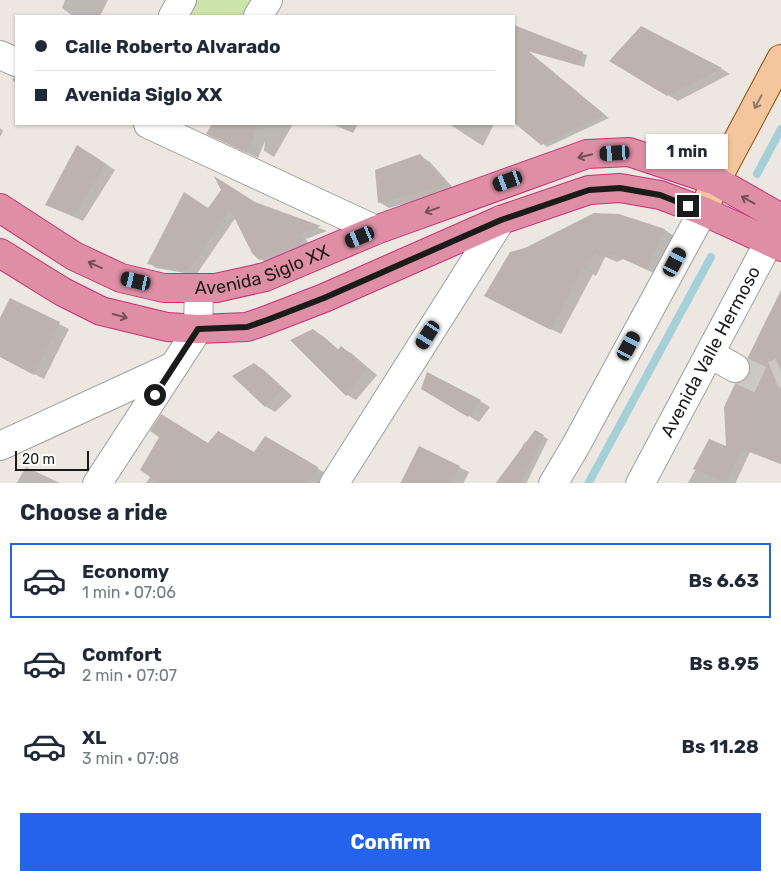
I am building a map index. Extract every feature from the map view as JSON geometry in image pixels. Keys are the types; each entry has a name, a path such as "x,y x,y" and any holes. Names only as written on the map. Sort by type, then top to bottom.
{"highway":[{"name":"Avenida Siglo XX","path":"0,208 74,256 121,278 164,288 216,288 265,277 376,230 587,154 629,152 716,182 778,232"},
{"path":"0,253 63,292 101,311 167,327 198,329 247,327 267,320 324,298 501,220 589,190 620,188 660,195 702,211 778,232"}],"main road":[{"path":"702,211 781,60"}],"street":[{"path":"174,15 182,0"},
{"path":"259,15 268,0"},
{"path":"0,55 15,62"},
{"path":"153,125 193,133 376,230"},
{"path":"554,483 702,211"},
{"path":"335,483 501,220"},
{"name":"Avenida Valle Hermoso","path":"641,483 778,232"},
{"path":"98,483 198,329 199,288"},
{"path":"710,354 735,368"},
{"path":"0,446 174,366"}],"green space":[{"path":"196,0 254,0 245,15 187,15"}],"building":[{"path":"515,25 583,52 579,65 527,50 605,115 541,145 515,124"},
{"path":"641,26 722,68 667,96 609,61"},
{"path":"211,125 259,125 247,153 206,134"},
{"path":"77,145 106,164 73,216 45,205"},
{"path":"420,154 447,185 378,203 375,170"},
{"path":"214,176 255,202 321,226 299,234 303,243 259,260 252,253 230,209 188,271 147,264 184,192 208,208 221,190"},
{"path":"594,213 619,214 665,229 646,269 613,254 606,257 595,253 586,271 582,269 551,330 484,296 510,252 525,248"},
{"path":"781,290 781,464 742,449 726,482 693,469 709,439 726,446 724,407 735,384 743,381 749,375 751,367 747,359"},
{"path":"10,298 60,322 34,375 0,357 0,318"},
{"path":"313,329 338,350 341,346 367,368 346,396 290,340"},
{"path":"254,363 283,389 265,407 232,376"},
{"path":"427,372 481,400 468,417 421,389"},
{"path":"161,414 208,443 218,431 254,452 265,436 318,467 310,483 159,483 140,470 159,437 150,431"},
{"path":"535,430 544,435 520,483 496,483"},
{"path":"419,446 460,466 451,483 400,483"}],"waterway":[{"path":"757,174 781,129"},
{"path":"589,483 711,257"}],"tunnel":[{"path":"735,368 761,380 781,372"}],"route":[{"path":"155,395 198,329 247,327 267,320 324,298 501,220 589,190 620,188 660,195 688,206"}]}
